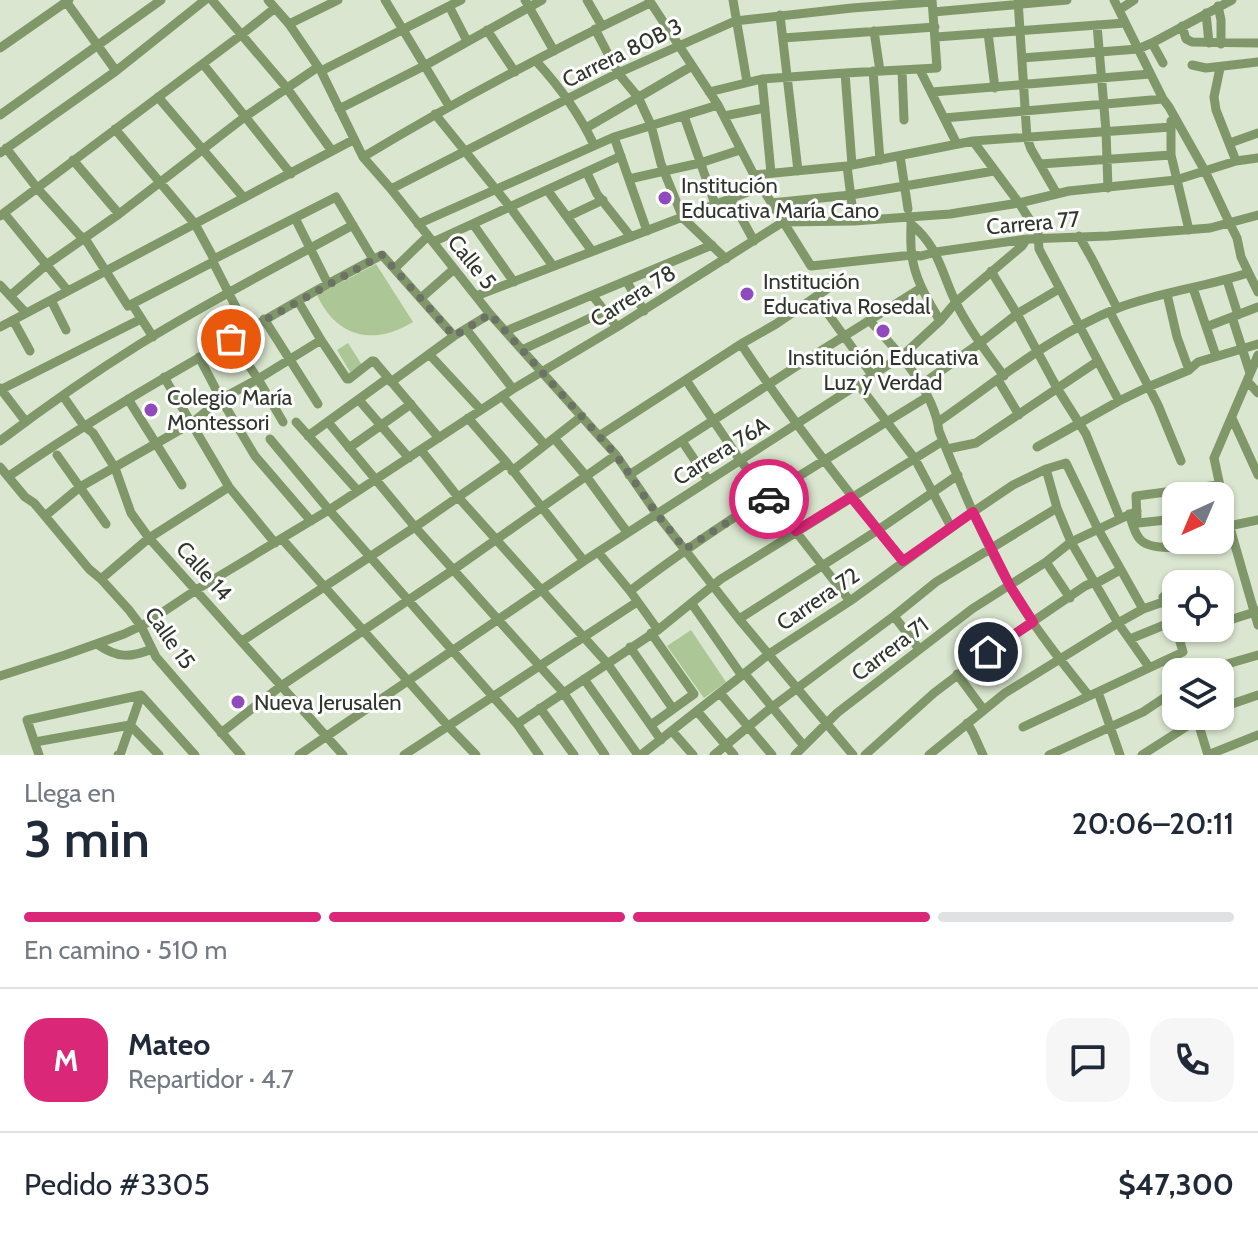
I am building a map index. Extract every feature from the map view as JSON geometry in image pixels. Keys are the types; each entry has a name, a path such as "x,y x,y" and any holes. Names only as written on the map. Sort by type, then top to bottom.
{"street":[{"path":"0,115 161,0"},
{"path":"153,337 83,238 3,151 116,71 205,0"},
{"path":"212,0 286,87 332,151"},
{"path":"289,24 338,0"},
{"path":"385,0 449,106"},
{"path":"10,296 46,265 119,214 286,87 461,0"},
{"path":"339,109 424,66 527,3 542,0"},
{"path":"587,0 618,73 638,97 651,125 664,172 683,218 726,259"},
{"path":"733,0 747,82"},
{"path":"809,0 809,12"},
{"name":"Carrera 80B 3","path":"391,189 618,73 735,21 809,12 1067,0"},
{"path":"1134,0 1117,5 1171,119 1171,155 1189,230"},
{"path":"1022,58 1138,49 1232,0"},
{"path":"0,48 67,1 116,71"},
{"path":"363,157 449,106 650,1 718,105 740,150 783,222 910,217 1019,203 1069,191 1176,180 1236,161 1258,158"},
{"path":"68,291 2,214 241,35 270,2"},
{"name":"Calle 5","path":"270,2 320,69 363,157 490,314 616,455 656,513 739,619 853,755"},
{"path":"1018,2 1027,138 1057,194"},
{"path":"527,3 554,51"},
{"path":"709,92 762,79 937,68 933,5"},
{"path":"449,6 467,41"},
{"path":"1218,6 1221,44"},
{"path":"1206,13 1209,43"},
{"path":"780,15 798,171"},
{"path":"783,38 874,31 988,33 1125,23"},
{"path":"1097,25 1108,188"},
{"path":"1182,26 1186,39 1192,42 1258,43"},
{"path":"487,30 515,72"},
{"path":"874,31 880,160"},
{"path":"988,33 995,88"},
{"path":"1152,43 1163,63"},
{"path":"536,61 568,98 594,145"},
{"path":"1192,65 1220,68 1258,62"},
{"path":"203,64 291,174"},
{"path":"586,128 692,66"},
{"path":"1220,68 1214,97 1216,110 1236,161"},
{"path":"902,70 904,120"},
{"path":"920,70 957,144"},
{"path":"845,73 854,221"},
{"path":"932,92 1150,74"},
{"path":"762,79 771,173"},
{"path":"158,97 244,198"},
{"path":"944,118 1163,99"},
{"path":"1163,99 1205,171 1237,238 1241,257 1258,292"},
{"path":"418,224 614,137 718,105"},
{"path":"724,116 765,108"},
{"path":"435,114 553,266"},
{"path":"684,116 715,204"},
{"path":"754,175 849,165 973,141 1171,127"},
{"path":"115,129 195,224 247,329"},
{"path":"1230,143 1258,133"},
{"path":"614,137 647,231"},
{"path":"0,327 353,140"},
{"path":"973,141 1038,233 1039,249 1119,401"},
{"path":"629,179 700,163 740,150"},
{"path":"1040,164 1171,155"},
{"path":"395,268 430,239 473,224 621,156"},
{"path":"900,156 910,217 912,255 921,288 940,321"},
{"path":"73,160 119,214"},
{"path":"771,203 851,195 994,171"},
{"path":"587,173 593,187 631,237"},
{"path":"476,296 761,187"},
{"path":"548,191 592,251"},
{"path":"130,305 336,197 373,259"},
{"path":"730,197 754,241"},
{"path":"567,217 603,200"},
{"path":"910,217 936,252 956,302 1019,415"},
{"path":"295,218 328,284"},
{"name":"Carrera 77","path":"783,222 811,266 921,256 1027,239 1189,230 1256,218"},
{"name":"Carrera 78","path":"0,676 141,626 329,510 513,389 644,311 783,222"},
{"path":"473,224 514,282"},
{"path":"0,441 153,337 353,225"},
{"path":"1079,236 1181,461"},
{"name":"Carrera 76A","path":"299,755 627,532 902,356 956,302 1027,239"},
{"path":"506,331 712,245"},
{"path":"12,474 164,377 382,255 454,336"},
{"path":"421,298 454,269"},
{"path":"991,271 1080,423 1137,528 1139,538 1146,544 1162,548"},
{"path":"938,422 1036,352 1079,326 1141,300 1248,273"},
{"path":"1227,280 1248,377 1258,393"},
{"path":"627,282 644,311"},
{"path":"0,285 26,313"},
{"path":"599,436 830,287"},
{"path":"629,475 921,288"},
{"path":"1193,288 1216,356"},
{"path":"921,385 1017,314 1059,289"},
{"path":"1167,294 1189,370"},
{"path":"593,296 617,327"},
{"path":"816,297 872,375"},
{"path":"51,300 66,330"},
{"path":"298,301 347,379 373,361 439,438"},
{"path":"1206,327 1258,307"},
{"path":"524,349 605,311"},
{"path":"308,436 490,314"},
{"path":"26,422 0,389 141,319"},
{"path":"264,319 318,404"},
{"path":"13,320 30,351"},
{"path":"869,320 902,356 921,385 973,512 1010,586 1060,659 1094,694 1111,726 1120,755"},
{"path":"466,329 513,389"},
{"path":"231,339 283,422"},
{"path":"45,516 80,487 192,423 221,399 321,340"},
{"path":"741,344 823,460 903,561"},
{"path":"1037,447 1119,401 1189,370 1198,362 1258,344"},
{"path":"429,354 481,410"},
{"path":"1218,482 1214,458 1258,355"},
{"path":"199,357 255,456 311,521"},
{"path":"517,724 654,632 713,585 796,531 915,459 945,445 976,443 1098,361"},
{"path":"164,377 229,487 476,755"},
{"path":"686,380 740,460 850,601"},
{"path":"858,384 915,459 951,527"},
{"name":"Calle 14","path":"63,396 84,426 93,433 115,468 131,513 149,538 343,755"},
{"path":"502,396 545,445"},
{"path":"630,591 685,549 927,397"},
{"path":"128,399 182,485"},
{"path":"359,400 409,458"},
{"path":"349,448 411,404"},
{"path":"242,641 458,497 545,445 582,416"},
{"path":"468,418 584,561"},
{"path":"1232,418 1258,475"},
{"path":"296,422 358,491"},
{"path":"328,422 415,527 563,692 605,755"},
{"path":"554,438 627,532"},
{"path":"270,439 517,724 539,755"},
{"path":"682,441 708,480"},
{"path":"421,450 458,497 607,663 661,740"},
{"path":"57,455 106,524"},
{"path":"221,733 281,686 616,455"},
{"name":"Carrera 72","path":"645,754 769,654 850,601 1013,485 1066,463 1098,529"},
{"name":"Calle 15","path":"0,465 12,474 69,544 81,551 93,565 100,578 141,626 156,657 241,755"},
{"name":"Calle 15","path":"0,465 25,497 34,503"},
{"path":"1046,469 1071,542 1118,623 1149,667"},
{"path":"739,619 958,475"},
{"path":"100,578 149,538 229,487"},
{"name":"Carrera 71","path":"795,755 855,698 972,609 1046,562 1071,542 1129,515 1136,496 1162,493"},
{"path":"714,755 936,582 1057,508"},
{"path":"1234,525 1258,520"},
{"path":"1137,528 1162,522"},
{"path":"1098,529 1143,609"},
{"path":"1234,543 1258,625"},
{"path":"598,552 630,591 694,694 651,725"},
{"path":"1046,562 1070,598"},
{"path":"865,755 957,674 1085,586 1120,570"},
{"path":"404,755 637,602"},
{"path":"929,755 1005,693 1118,623 1162,602"},
{"path":"692,604 740,673 745,674 804,746"},
{"path":"124,634 129,622 129,610"},
{"path":"1234,619 1256,612"},
{"path":"894,616 919,649"},
{"path":"1130,639 1162,631"},
{"path":"1023,727 1183,652 1180,642"},
{"path":"97,644 122,656 137,655 152,649"},
{"path":"630,647 673,709"},
{"path":"1234,662 1258,655"},
{"path":"957,674 983,709"},
{"path":"584,679 645,754"},
{"path":"720,693 772,755"},
{"path":"118,755 141,695"},
{"path":"39,755 27,720 141,695"},
{"path":"141,695 195,755"},
{"path":"1234,703 1258,695"},
{"path":"1049,755 1143,712 1162,699"},
{"path":"540,708 574,755"},
{"path":"697,711 734,755"},
{"path":"967,723 983,755"},
{"path":"35,742 130,725"},
{"path":"130,725 159,755"},
{"path":"1142,755 1180,730"},
{"path":"1202,730 1208,755 1234,750 1258,735"},
{"path":"672,731 693,755"}],"green space":[{"path":"376,264 413,322 384,334 358,334 335,321 317,295"},
{"path":"348,343 362,365 350,372 337,350"},
{"path":"691,630 726,682 704,698 667,646"}],"way so far":[{"path":"231,339 382,255 454,336 490,314 616,455 685,549 769,499"}],"place":[{"name":"Institución Educativa María Cano","path":"665,198"},
{"name":"Institución Educativa Rosedal","path":"747,294"},
{"name":"Institución Educativa Luz y Verdad","path":"883,331"},
{"name":"Colegio María Montessori","path":"151,410"},
{"name":"Nueva Jerusalen","path":"238,702"}],"route":[{"path":"769,499 796,531 851,497 903,561 973,512 1010,586 1033,622 988,652"}]}
